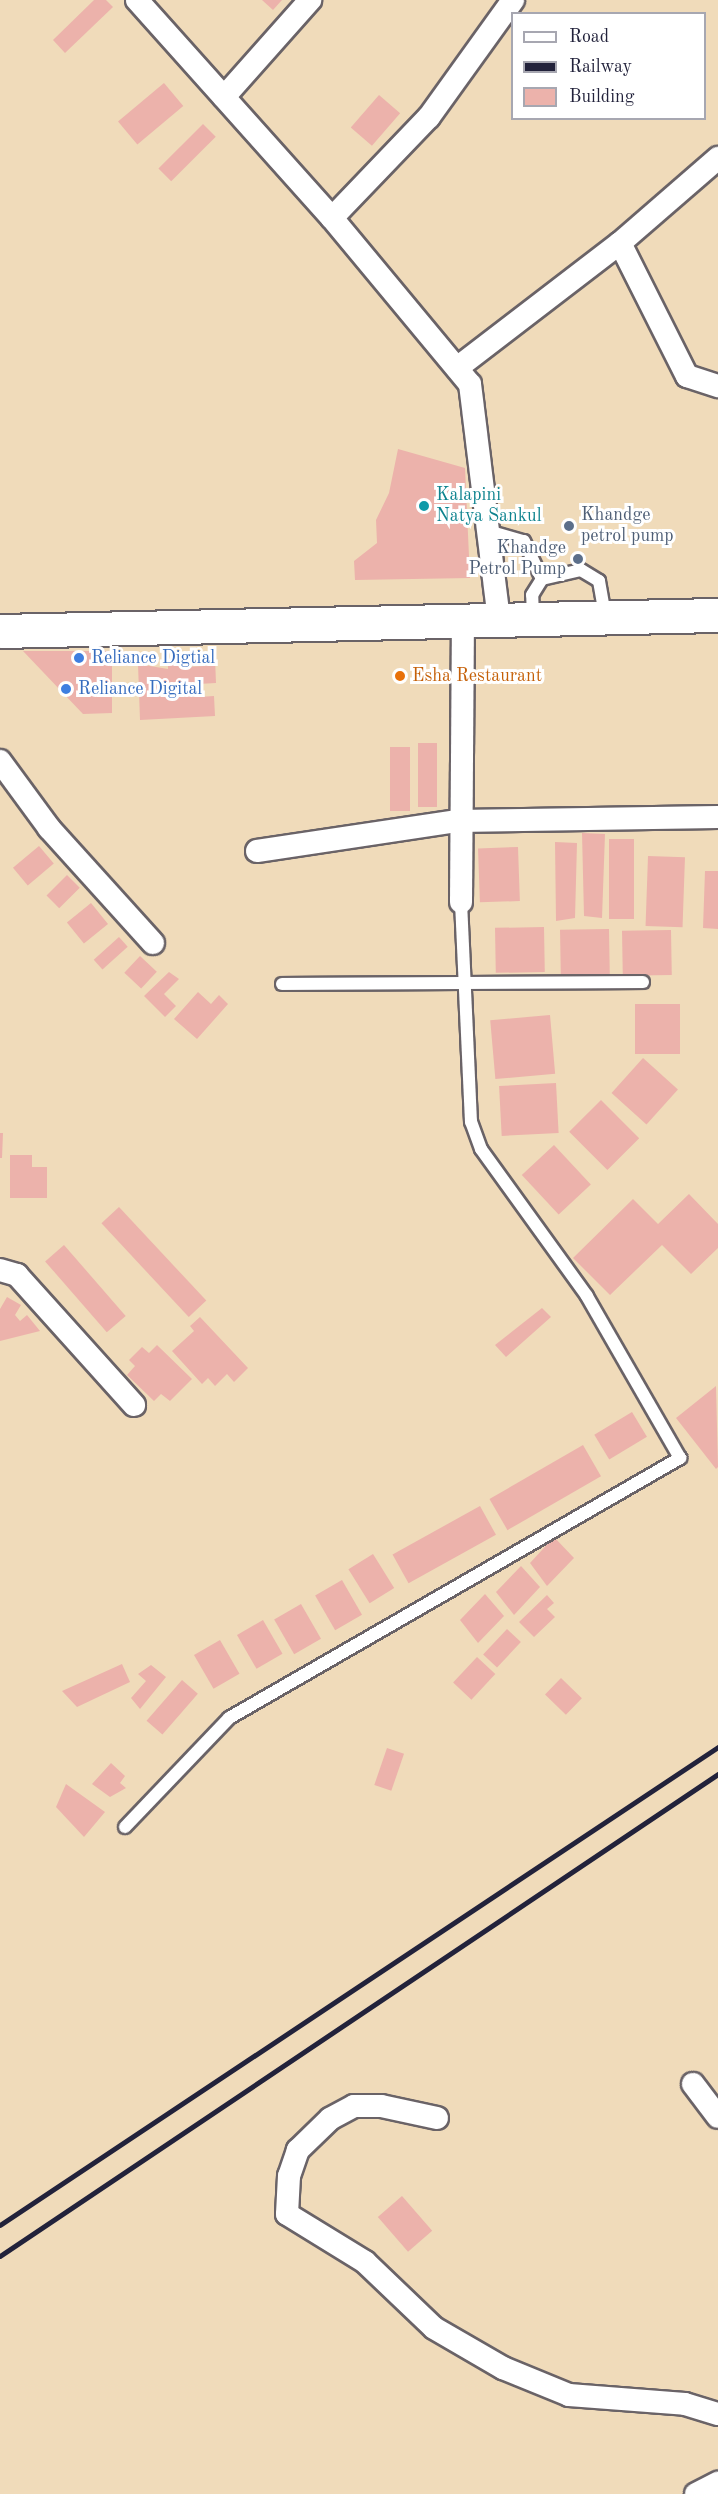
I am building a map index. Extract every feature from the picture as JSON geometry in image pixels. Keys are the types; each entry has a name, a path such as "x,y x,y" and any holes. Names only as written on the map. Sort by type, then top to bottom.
{"main road":[{"path":"0,631 718,615"}],"street":[{"path":"137,0 332,218 470,384 499,620"},
{"path":"224,97 310,0"},
{"path":"332,218 429,117 513,0"},
{"path":"457,368 620,243 718,158"},
{"path":"620,243 687,376 718,386"},
{"path":"461,902 458,821 463,621"},
{"path":"0,761 49,828 153,943"},
{"path":"257,851 458,821 718,817"},
{"path":"0,1270 17,1275 134,1405"},
{"path":"693,2084 718,2117"},
{"path":"437,2118 372,2106 354,2106 330,2119 298,2150 287,2214 364,2262 434,2328 503,2368 569,2395 685,2404 718,2414"},
{"path":"696,2494 718,2483"}],"lane":[{"path":"488,531 524,541 542,579"},
{"path":"542,579 590,573 602,588 605,617"},
{"path":"533,619 532,595 542,579"},
{"path":"125,1827 229,1718 681,1458 587,1296 481,1149 471,1122 461,902"},
{"path":"282,984 644,982"}],"building":[{"path":"94,0 106,0 113,7 65,53 53,40"},
{"path":"262,0 282,0 273,10"},
{"path":"164,83 183,106 137,145 118,122"},
{"path":"379,95 400,113 372,146 351,127"},
{"path":"203,124 216,137 171,181 158,169"},
{"name":"Kalapini Natya Sankul","path":"398,449 465,468 470,578 355,580 354,561 377,543 376,520 389,493"},
{"path":"23,651 112,651 112,713 83,714"},
{"path":"215,658 216,683 198,684 199,697 214,696 215,716 140,720 138,664 168,669 168,661 186,660 186,667 204,666 204,659"},
{"path":"418,743 437,743 437,807 418,807"},
{"path":"390,747 410,747 410,811 390,811"},
{"path":"582,833 605,834 602,918 584,916"},
{"path":"609,839 634,839 634,919 609,919"},
{"path":"555,842 577,843 575,918 556,921"},
{"path":"39,846 54,864 28,885 13,868"},
{"path":"518,847 520,901 480,902 478,848"},
{"path":"648,856 685,857 683,927 646,926"},
{"path":"705,871 718,871 718,929 703,928"},
{"path":"67,875 80,888 59,908 46,896"},
{"path":"91,903 108,924 84,943 67,923"},
{"path":"544,927 545,972 496,973 495,928"},
{"path":"609,929 610,974 561,975 560,930"},
{"path":"671,930 672,975 623,976 622,931"},
{"path":"119,937 128,947 102,969 94,960"},
{"path":"140,956 157,972 141,989 124,973"},
{"path":"169,972 179,979 164,994 176,1006 165,1017 144,996"},
{"path":"198,992 211,1004 219,995 228,1004 197,1039 174,1019"},
{"path":"635,1004 680,1004 680,1054 635,1054"},
{"path":"550,1015 555,1074 495,1079 490,1020"},
{"path":"643,1058 678,1089 646,1124 612,1093"},
{"path":"556,1083 559,1133 502,1136 499,1086"},
{"path":"601,1100 639,1138 607,1170 569,1132"},
{"path":"0,1133 3,1133 2,1158 0,1158"},
{"path":"554,1145 591,1184 559,1215 522,1175"},
{"path":"10,1155 32,1155 32,1167 47,1167 47,1198 10,1198"},
{"path":"689,1194 718,1224 718,1248 691,1274 662,1245 610,1295 573,1258 633,1199 658,1224"},
{"path":"119,1207 206,1301 189,1317 101,1223"},
{"path":"64,1245 126,1316 107,1332 45,1261"},
{"path":"7,1297 21,1305 15,1315 20,1321 27,1315 40,1331 0,1341 0,1309"},
{"path":"542,1308 551,1317 506,1357 495,1345"},
{"path":"200,1317 248,1368 234,1382 227,1374 215,1386 208,1378 202,1384 172,1351 194,1331 190,1326"},
{"path":"157,1345 192,1379 170,1401 161,1394 154,1401 127,1375 135,1366 129,1360 142,1347 149,1353"},
{"path":"716,1386 718,1467 716,1469 676,1418"},
{"path":"632,1412 647,1437 609,1460 594,1435"},
{"path":"583,1445 601,1476 507,1530 489,1499"},
{"path":"480,1506 496,1535 409,1583 393,1554"},
{"path":"554,1537 574,1558 547,1586 530,1563"},
{"path":"373,1554 394,1588 370,1603 348,1569"},
{"path":"521,1566 540,1587 514,1615 496,1592"},
{"path":"342,1580 362,1615 335,1630 315,1595"},
{"path":"485,1594 504,1616 478,1643 460,1620"},
{"path":"547,1595 554,1603 547,1609 555,1617 534,1637 519,1622"},
{"path":"301,1604 321,1639 294,1654 274,1620"},
{"path":"263,1620 282,1654 257,1669 237,1635"},
{"path":"507,1629 521,1642 497,1668 483,1655"},
{"path":"220,1640 240,1674 214,1689 194,1655"},
{"path":"477,1657 495,1674 471,1700 453,1683"},
{"path":"122,1664 130,1682 77,1707 62,1691"},
{"path":"151,1665 166,1677 140,1709 131,1698 146,1681 138,1674"},
{"path":"561,1678 582,1698 566,1715 545,1695"},
{"path":"182,1680 198,1694 162,1735 147,1721"},
{"path":"387,1748 404,1754 391,1791 374,1785"},
{"path":"111,1763 125,1776 120,1783 126,1788 110,1797 92,1784"},
{"path":"66,1784 105,1812 84,1837 56,1807"},
{"path":"402,2196 432,2231 408,2252 378,2217"}],"railway":[{"path":"0,2225 718,1747"},
{"path":"0,2256 718,1774"}],"place":[{"name":"Kalapini Natya Sankul","path":"424,506"},
{"name":"Khandge petrol pump","path":"569,526"},
{"name":"Khandge Petrol Pump","path":"578,559"},
{"name":"Reliance Digtial","path":"79,658"},
{"name":"Esha Restaurant","path":"400,676"},
{"name":"Reliance Digital","path":"66,689"}]}
